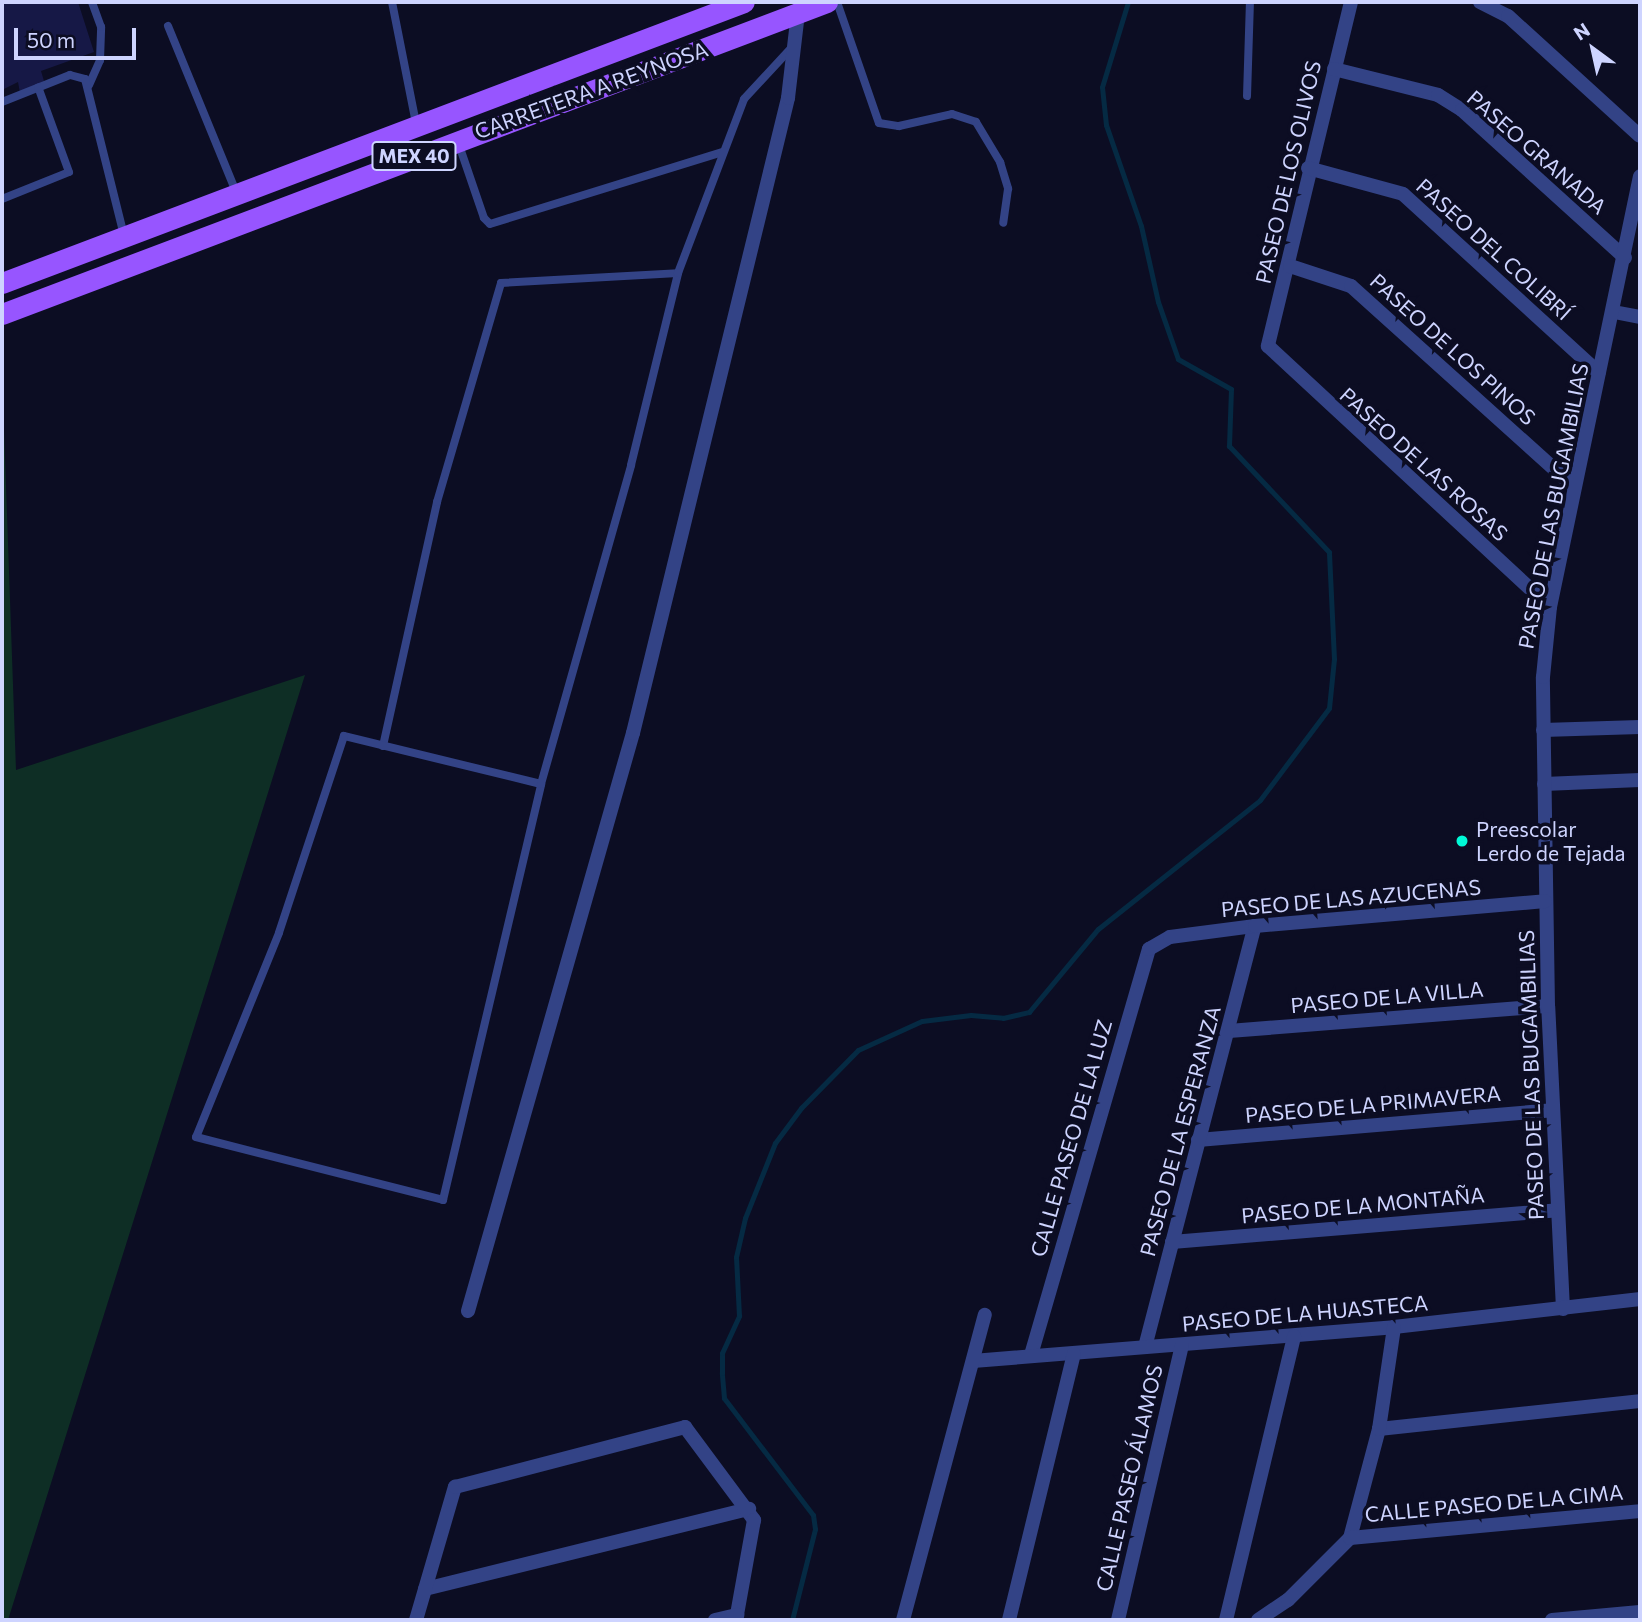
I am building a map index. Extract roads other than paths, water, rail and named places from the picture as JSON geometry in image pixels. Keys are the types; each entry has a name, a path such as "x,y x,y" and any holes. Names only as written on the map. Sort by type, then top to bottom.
{"main road":[{"name":"CARRETERA A REYNOSA","path":"2,283 744,2"},
{"name":"CARRETERA A REYNOSA","path":"2,314 457,139 827,2"},
{"path":"457,139 476,118 613,63 627,48"},
{"path":"2,300 33,289 51,295"}],"street":[{"name":"PASEO DE LOS OLIVOS","path":"1270,351 1267,341 1290,266 1308,169 1351,2"},
{"path":"1480,2 1508,16 1640,136"},
{"path":"468,1311 633,733 788,99 798,42 798,13"},
{"name":"PASEO GRANADA","path":"1334,69 1438,95 1462,110 1625,258"},
{"name":"PASEO DEL COLIBRÍ","path":"1308,169 1403,194 1599,373"},
{"name":"PASEO DE LAS BUGAMBILIAS","path":"1563,1309 1552,1110 1545,901 1542,730 1550,607 1614,312 1640,176"},
{"name":"PASEO DE LOS PINOS","path":"1290,266 1351,286 1574,487"},
{"path":"1614,312 1640,317"},
{"name":"PASEO DE LAS ROSAS","path":"1270,351 1550,607"},
{"path":"1542,730 1640,727"},
{"path":"1544,784 1640,779"},
{"name":"PASEO DE LAS AZUCENAS","path":"1162,940 1255,926 1545,901"},
{"name":"PASEO DE LA ESPERANZA","path":"1144,1348 1255,926"},
{"name":"CALLE PASEO DE LA LUZ","path":"1031,1355 1144,957 1162,940"},
{"name":"PASEO DE LA VILLA","path":"1229,1031 1548,1006"},
{"name":"PASEO DE LA PRIMAVERA","path":"1198,1140 1552,1110"},
{"name":"PASEO DE LA MONTAÑA","path":"1171,1242 1558,1210"},
{"name":"PASEO DE LA HUASTECA","path":"973,1361 1394,1327 1640,1299"},
{"path":"904,1620 985,1315"},
{"path":"1350,1538 1379,1429 1394,1327"},
{"path":"1226,1620 1294,1336"},
{"name":"CALLE PASEO ÁLAMOS","path":"1118,1620 1182,1345"},
{"path":"1009,1620 1074,1354"},
{"path":"1379,1429 1640,1401"},
{"path":"416,1620 455,1487 685,1427 749,1509 754,1520 753,1544 736,1618 715,1620"},
{"path":"425,1589 749,1509"},
{"name":"CALLE PASEO DE LA CIMA","path":"1258,1620 1288,1600 1350,1538 1640,1511"},
{"path":"1552,1620 1623,1617 1640,1612"}],"lane":[{"path":"92,2 101,27 101,49 89,85 124,235"},
{"path":"392,2 417,126"},
{"path":"837,2 872,114 888,126 952,114 975,122 1000,162 1008,189 1003,223"},
{"path":"1247,96 1250,2"},
{"path":"168,26 238,194"},
{"path":"541,784 344,736 279,933 196,1137 443,1200 541,784 631,465 678,273 722,152 748,92 798,42"},
{"path":"2,102 38,87 79,75 89,85"},
{"path":"2,199 69,172 38,87"},
{"path":"457,139 484,218 490,224 722,152"},
{"path":"383,746 437,502 501,283 678,273"}],"waterway":[{"path":"792,1620 815,1529 813,1515 724,1398 722,1373 722,1353 739,1316 736,1257 745,1218 775,1143 801,1108 858,1050 922,1021 971,1015 1003,1018 1029,1012 1098,929 1260,800 1329,708 1334,659 1329,552 1229,446 1231,389 1178,359 1158,302 1141,226 1106,125 1102,87 1128,2"}],"place":[{"name":"Preescolar Lerdo de Tejada","path":"1462,841"}]}
